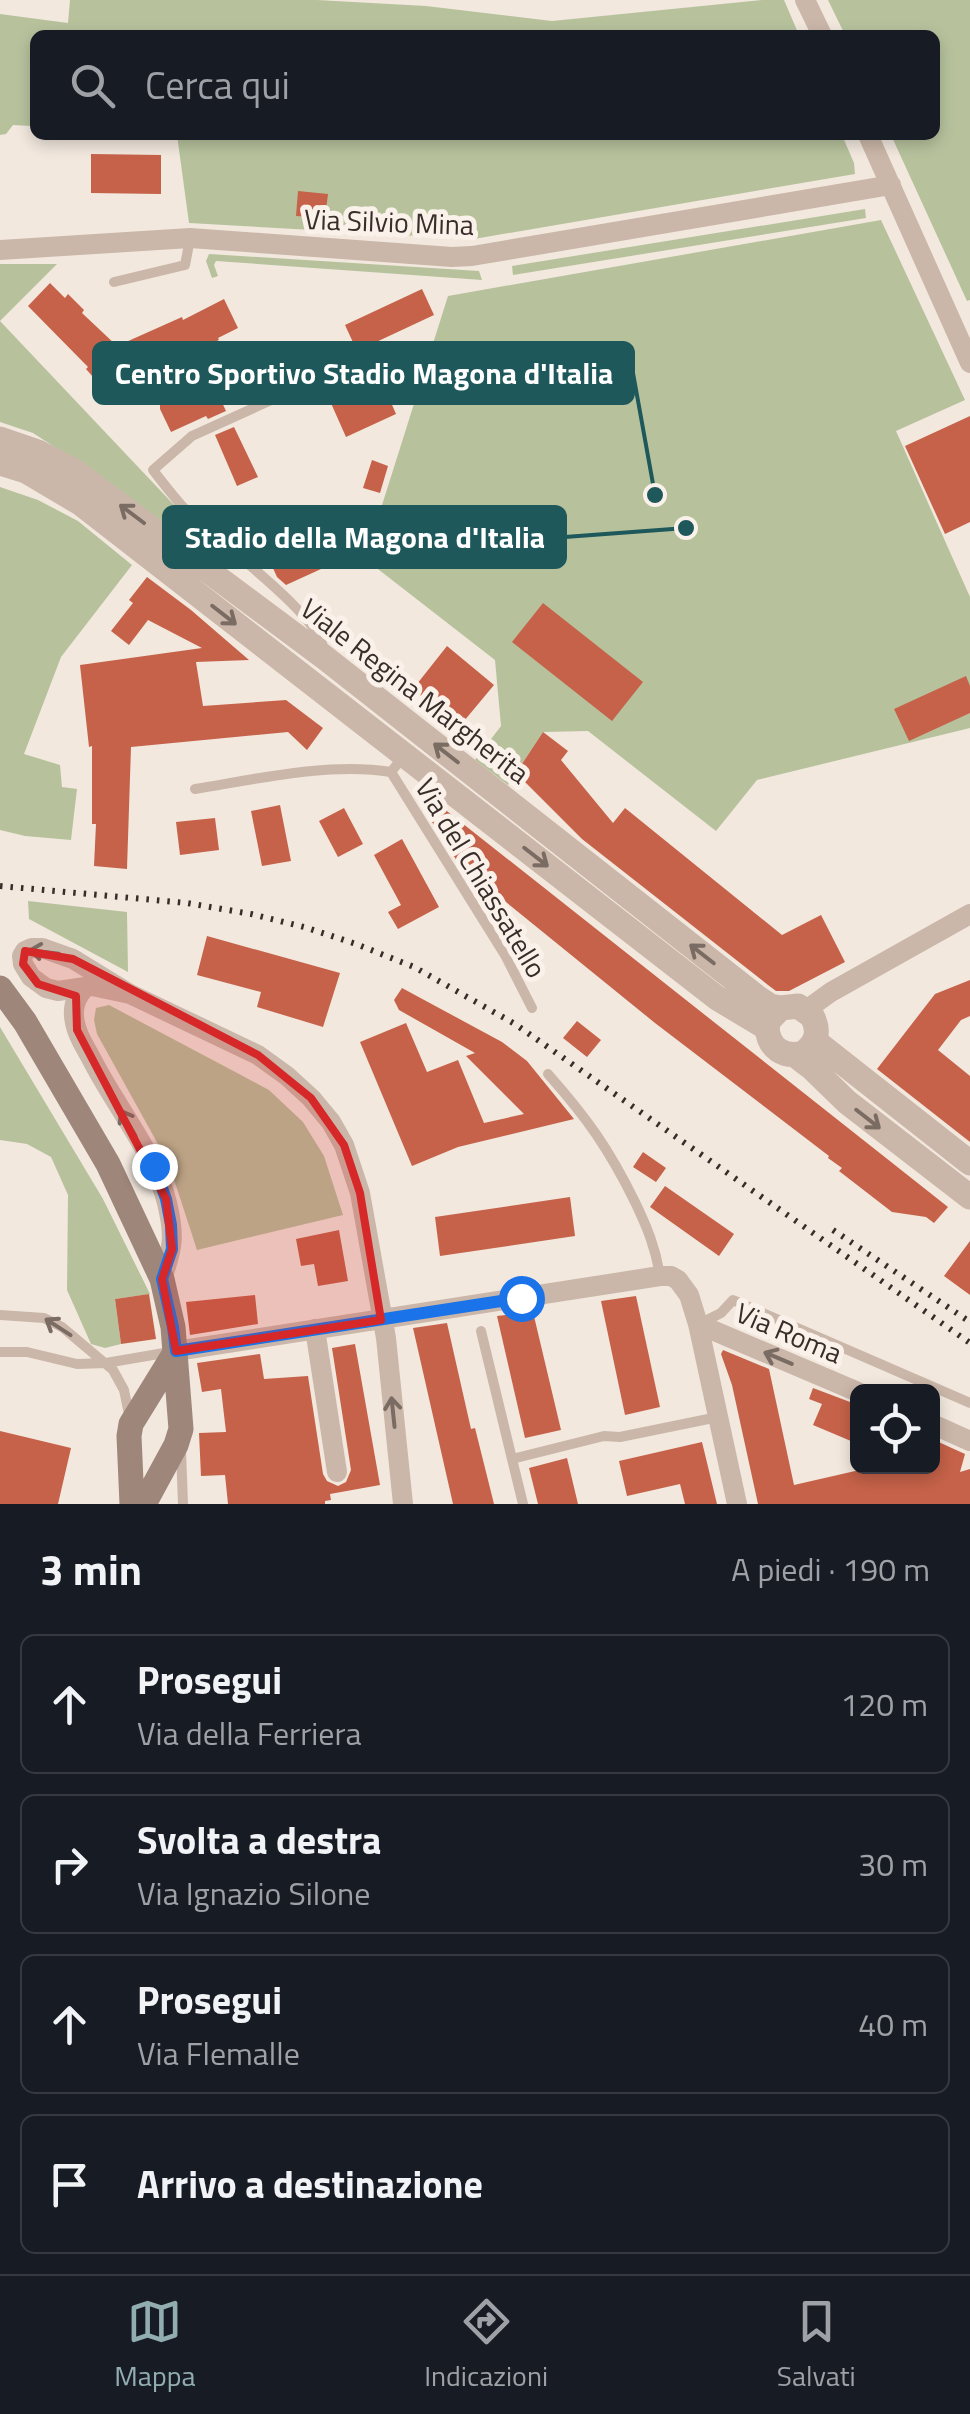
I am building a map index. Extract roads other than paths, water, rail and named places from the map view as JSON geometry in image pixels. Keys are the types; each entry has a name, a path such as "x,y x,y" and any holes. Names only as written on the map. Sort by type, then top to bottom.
{"main road":[{"path":"0,988 25,1022 108,1164 162,1279 173,1327 181,1430 144,1504"},
{"path":"132,1504 130,1437 176,1351"},
{"path":"130,1437 146,1460 166,1460"}],"street":[{"path":"806,0 820,30"},
{"path":"870,140 962,320 970,364"},
{"name":"Via Silvio Mina","path":"0,250 190,238 472,256 891,185"},
{"name":"Viale Regina Margherita","path":"0,439 38,452 74,472 324,658 758,998 785,1015"},
{"name":"Viale Regina Margherita","path":"0,463 26,471 80,503 276,655 398,763 717,998 740,1010 785,1015"},
{"path":"276,655 291,634"},
{"path":"785,1015 970,914"},
{"path":"130,994 104,987 58,991 38,984 26,970 22,956 32,948 58,952 130,994 258,1055 311,1098 344,1145 360,1194 386,1338 403,1504"},
{"path":"85,988 75,1003 76,1030 154,1166 166,1199 172,1249 162,1279"},
{"path":"785,1015 816,1024 805,1048"},
{"name":"Viale Regina Margherita","path":"785,1015 772,1045 786,1054 805,1048"},
{"name":"Viale Regina Margherita","path":"805,1048 970,1162"},
{"name":"Viale Regina Margherita","path":"805,1048 846,1102 970,1197"},
{"path":"176,1351 670,1276 689,1295 698,1324 736,1504"},
{"name":"Via Roma","path":"698,1324 850,1389"},
{"path":"315,1329 337,1472"},
{"path":"940,1427 970,1440"}],"lane":[{"path":"114,282 185,264 190,238"},
{"path":"324,658 325,646 312,626 184,508 154,470 192,436 355,362"},
{"name":"Via del Chiassatello","path":"195,790 319,772 377,770 398,763 532,1008"},
{"path":"548,1074 596,1130 616,1164 653,1241 660,1276"},
{"path":"698,1324 721,1314 733,1300 970,1404"},
{"path":"0,1315 44,1318 62,1327 106,1363 124,1390 130,1437"},
{"path":"481,1331 522,1504"},
{"path":"0,1352 27,1352 78,1364 176,1351"},
{"path":"512,1459 604,1436 620,1437 718,1417"},
{"path":"181,1430 183,1504"}],"railway":[{"path":"0,886 187,903 251,914 304,927 414,967 515,1024 970,1343"},
{"path":"833,1230 970,1322"}],"place":[{"name":"Centro Sportivo Stadio Magona d'Italia","path":"655,495"},
{"name":"Stadio della Magona d'Italia","path":"686,528"}]}
